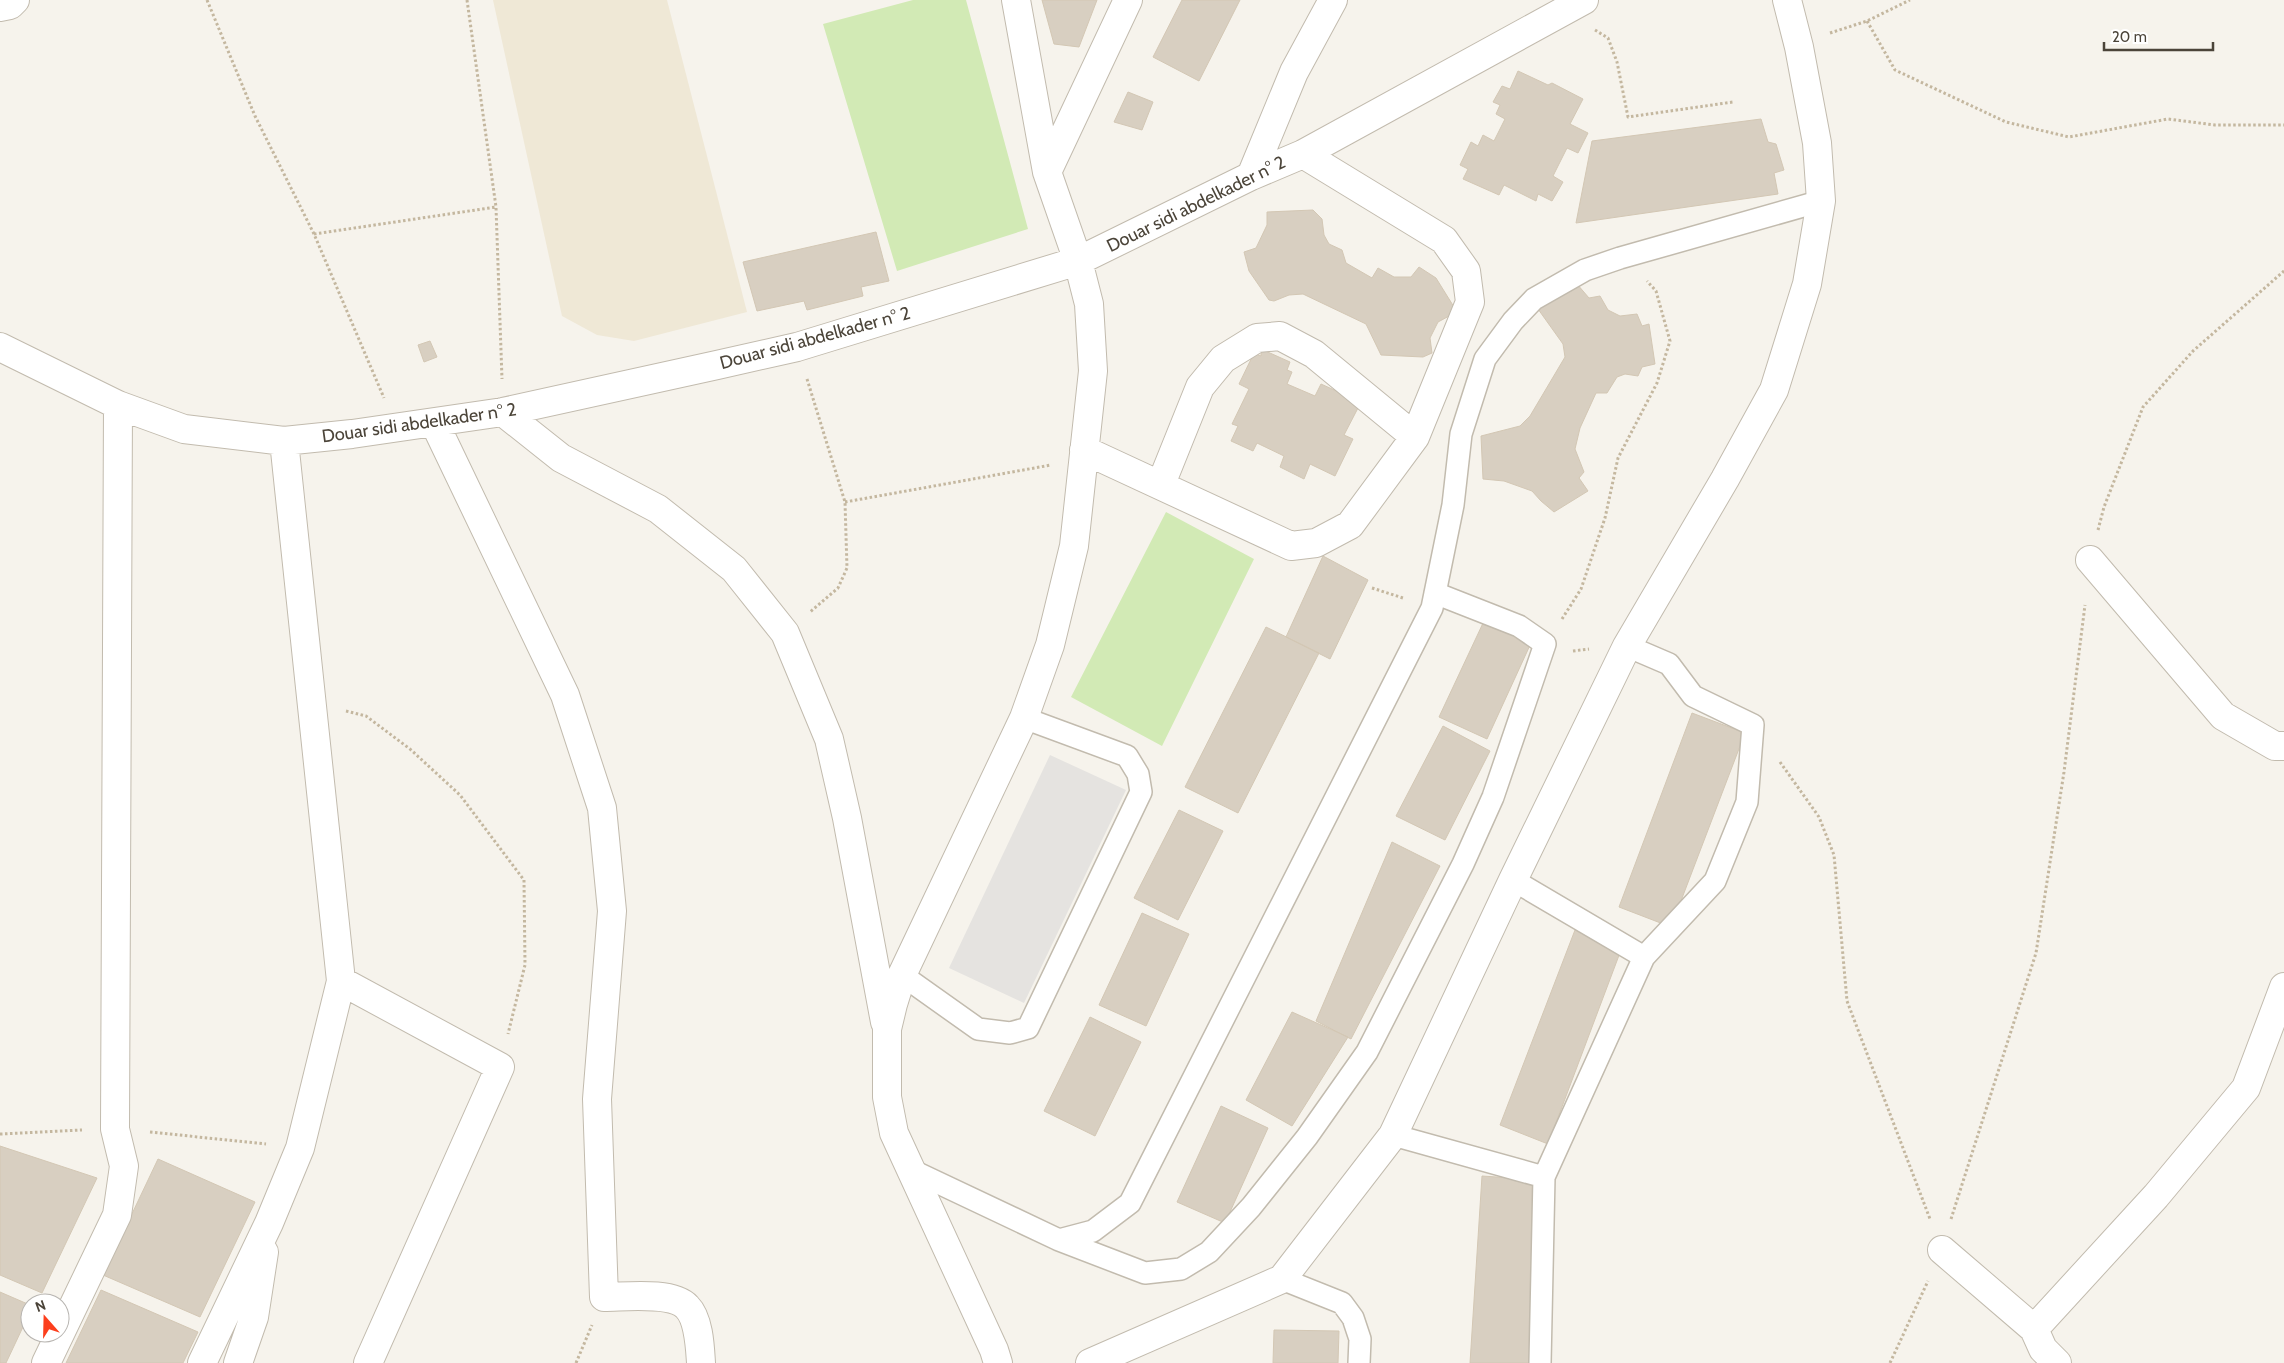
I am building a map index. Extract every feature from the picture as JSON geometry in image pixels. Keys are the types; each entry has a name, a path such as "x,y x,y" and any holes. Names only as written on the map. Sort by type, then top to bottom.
{"street":[{"path":"0,7 10,5 15,0"},
{"path":"887,1029 902,975 1024,718 1050,645 1074,546 1093,371 1089,304 1078,261 1047,172 1016,0"},
{"path":"1047,172 1128,0"},
{"path":"1251,176 1294,72 1333,0"},
{"path":"1090,1363 1282,1279 1393,1135 1513,880 1627,646 1725,479 1774,390 1807,284 1821,201 1817,143 1799,47 1787,0"},
{"name":"Douar sidi abdelkader n° 2","path":"0,347 118,405 184,429 284,441 435,424 503,412 797,348 1078,261 1251,176 1303,154 1569,3"},
{"path":"1084,450 1161,484 1291,546 1316,543 1350,525 1415,437 1470,302 1466,271 1444,240 1303,154"},
{"path":"1161,484 1200,387 1223,359 1257,338 1280,336 1314,354 1415,437"},
{"path":"46,1363 117,1214 124,1166 115,1129 118,405"},
{"path":"503,412 561,458 658,509 734,569 785,633 829,739 847,818 887,1029 887,1097 894,1133 994,1350 998,1363"},
{"path":"435,424 565,695 602,808 612,911 597,1100 604,1297 669,1297 687,1307 697,1328 702,1363"},
{"path":"202,1363 269,1223 300,1148 341,980 284,441"},
{"path":"2090,560 2223,716 2275,746 2284,746"},
{"path":"341,980 500,1067 368,1363"},
{"path":"2034,1329 2156,1196 2246,1088 2284,987"},
{"path":"238,1363 254,1317 269,1223"},
{"path":"1942,1250 2034,1329 2043,1349 2057,1363"}],"lane":[{"path":"1059,1240 1093,1232 1130,1203 1432,608 1453,505 1462,434 1485,359 1513,321 1534,299 1585,270 1620,258 1821,201"},
{"path":"909,1169 1059,1240 1145,1274 1181,1269 1209,1252 1251,1207 1307,1137 1371,1044 1463,864 1493,797 1545,644 1519,626 1435,593"},
{"path":"1540,1363 1544,1176 1644,957 1715,880 1747,802 1753,725 1693,696 1669,664 1627,646"},
{"path":"902,975 978,1029 1010,1033 1028,1028 1142,792 1138,774 1127,756 1024,718"},
{"path":"1513,880 1644,957"},
{"path":"1393,1135 1544,1176"},
{"path":"1282,1279 1342,1303 1353,1318 1360,1339 1359,1363"}],"path":[{"path":"207,0 255,116 314,234 334,285 364,346 396,428"},
{"path":"467,0 496,207 503,412"},
{"path":"1799,47 1826,34 1867,21 1910,0"},
{"path":"1867,21 1895,70 2006,122 2069,137 2168,119 2215,125 2284,126"},
{"path":"1608,38 1617,62 1628,117 1733,102"},
{"path":"314,234 496,207"},
{"path":"1545,644 1581,589 1605,518 1618,458 1657,383 1670,341 1656,291 1640,274 1620,258"},
{"path":"1890,1363 1942,1250 2036,953 2064,772 2090,560 2104,507 2144,407 2193,351 2284,271"},
{"path":"785,633 838,588 847,568 845,502 797,348"},
{"path":"845,502 1056,464"},
{"path":"311,702 366,716 410,749 460,795 524,880 525,965 500,1067"},
{"path":"1753,725 1819,817 1834,855 1847,1001 1942,1250"},
{"path":"576,1363 604,1297"}],"shaded area":[{"path":"493,0 667,0 747,312 634,341 597,335 562,316"},
{"path":"1050,755 1126,790 1024,1003 949,968"}],"green space":[{"path":"913,0 966,0 1028,229 897,271 823,24"},
{"path":"1166,512 1254,559 1162,746 1071,697"}],"building":[{"path":"1042,0 1097,0 1079,47 1054,44"},
{"path":"1182,0 1240,0 1199,81 1153,57"},
{"path":"1518,71 1548,85 1552,83 1583,99 1570,124 1588,133 1578,153 1567,148 1553,176 1563,182 1552,201 1538,194 1536,201 1504,185 1499,195 1463,179 1468,169 1460,165 1471,142 1478,146 1483,135 1494,141 1505,119 1496,114 1500,105 1493,102 1502,86 1510,89"},
{"path":"1128,92 1153,102 1142,130 1114,122"},
{"path":"1761,119 1768,142 1776,144 1784,170 1774,173 1778,194 1576,223 1592,141"},
{"path":"1313,210 1322,219 1324,235 1329,244 1342,250 1346,263 1372,278 1378,268 1394,277 1411,277 1419,267 1436,278 1454,307 1451,315 1438,322 1430,338 1432,353 1423,357 1381,355 1366,324 1303,294 1289,295 1274,301 1269,300 1249,271 1244,252 1256,248 1267,225 1267,212"},
{"path":"876,232 889,281 861,287 863,296 807,310 804,301 757,311 743,262"},
{"path":"1577,284 1589,298 1600,296 1608,310 1620,316 1637,314 1642,326 1649,324 1655,364 1642,367 1638,376 1625,374 1617,377 1607,393 1596,393 1580,428 1575,449 1584,472 1579,478 1588,491 1554,512 1532,491 1504,481 1483,479 1481,436 1520,426 1530,416 1565,357 1563,344 1538,309"},
{"path":"430,341 437,357 424,362 418,345"},
{"path":"1261,349 1290,362 1287,370 1292,372 1287,384 1315,396 1321,384 1354,399 1358,408 1344,435 1353,439 1335,476 1310,464 1304,479 1280,467 1284,456 1257,443 1253,451 1231,441 1238,426 1232,424 1249,389 1239,384 1254,353 1261,356"},
{"path":"1323,556 1368,580 1330,659 1286,637"},
{"path":"1484,621 1531,643 1487,739 1439,717"},
{"path":"1266,627 1319,653 1238,813 1185,787"},
{"path":"1692,713 1745,733 1671,927 1619,907"},
{"path":"1443,726 1490,751 1445,840 1396,816"},
{"path":"1179,810 1223,831 1178,920 1134,898"},
{"path":"1392,842 1440,866 1351,1039 1316,1021"},
{"path":"1142,913 1189,934 1146,1026 1099,1005"},
{"path":"1575,930 1621,950 1548,1144 1500,1125"},
{"path":"1292,1012 1348,1037 1292,1126 1246,1100"},
{"path":"1090,1017 1141,1042 1095,1136 1044,1111"},
{"path":"1221,1106 1268,1128 1225,1223 1177,1202"},
{"path":"0,1146 97,1178 42,1293 0,1275"},
{"path":"158,1159 255,1202 200,1317 103,1275"},
{"path":"1482,1176 1540,1180 1529,1363 1470,1363"},
{"path":"101,1290 198,1332 183,1363 66,1363"},
{"path":"0,1292 20,1301 20,1333 6,1363 0,1363"},
{"path":"1274,1330 1339,1331 1338,1363 1273,1363"}]}
